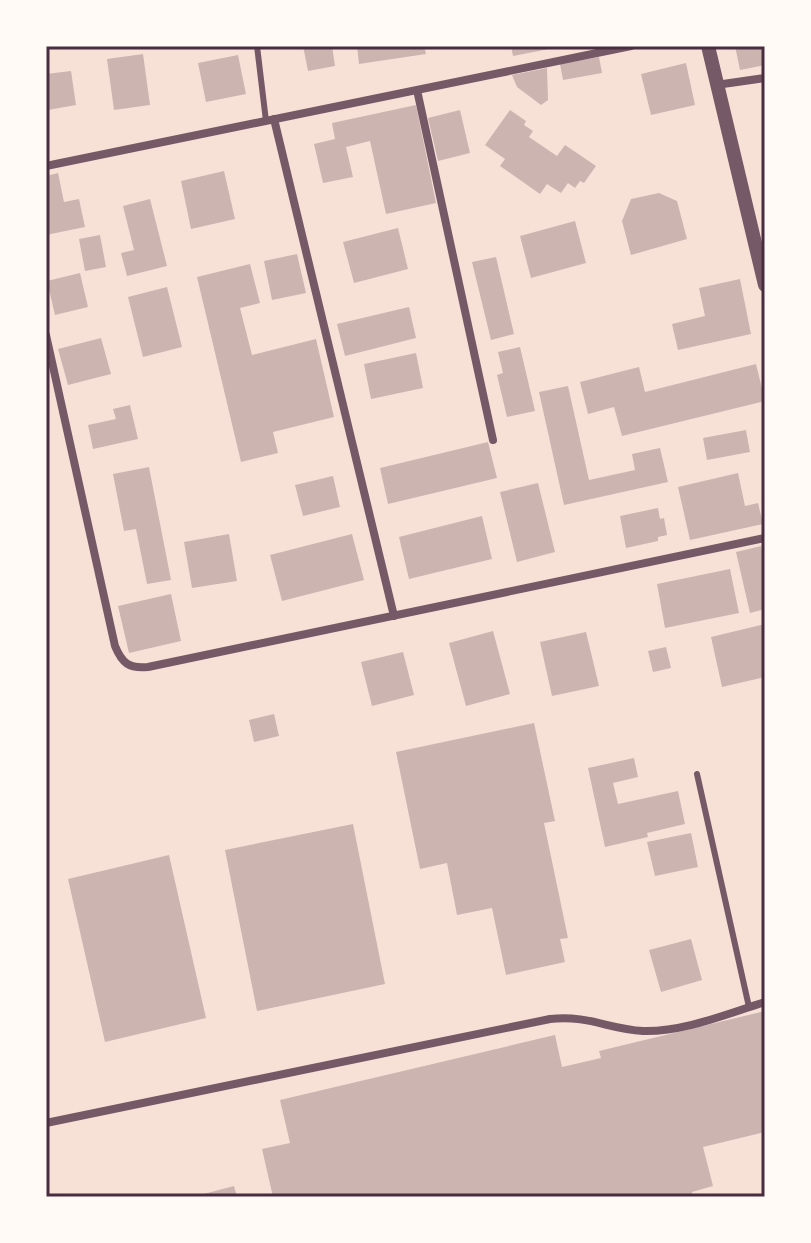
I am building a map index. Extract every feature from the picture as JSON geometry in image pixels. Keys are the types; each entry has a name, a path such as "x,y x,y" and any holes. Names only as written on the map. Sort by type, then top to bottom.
{"street":[{"path":"46,166 631,46"},
{"path":"708,46 765,285"},
{"path":"716,85 765,78"},
{"path":"417,90 493,440"},
{"path":"270,120 394,616"},
{"path":"46,335 115,646 127,665 148,667 765,538"},
{"path":"46,1123 550,1019 583,1018 630,1030 655,1031 693,1024 765,1002"}],"lane":[{"path":"257,46 270,120"},
{"path":"697,774 749,1007"}],"building":[{"path":"303,46 332,46 335,66 308,71"},
{"path":"357,46 424,46 426,54 359,64"},
{"path":"511,46 548,46 549,49 513,56"},
{"path":"735,46 765,46 765,65 740,70"},
{"path":"143,54 150,105 114,110 107,59"},
{"path":"238,55 246,94 206,102 198,63"},
{"path":"599,57 602,73 563,80 560,64"},
{"path":"686,63 695,105 651,115 641,74"},
{"path":"547,68 548,100 541,105 517,87 512,75"},
{"path":"71,71 76,105 48,110 46,74"},
{"path":"416,105 436,203 386,214 370,141 346,147 353,177 323,183 314,144 335,139 332,123"},
{"path":"460,110 470,153 438,161 428,118"},
{"path":"510,110 526,121 524,125 533,131 529,137 557,156 565,145 596,166 584,183 580,181 575,188 568,183 561,193 547,184 540,194 500,166 505,159 485,145"},
{"path":"224,171 235,219 191,229 181,181"},
{"path":"58,173 64,202 79,199 85,227 46,235 46,176"},
{"path":"659,193 677,201 687,239 631,255 622,221 631,199"},
{"path":"150,199 167,266 127,276 121,253 134,250 123,206"},
{"path":"575,221 586,263 531,278 520,236"},
{"path":"398,228 408,269 354,283 343,242"},
{"path":"100,235 106,267 85,271 79,239"},
{"path":"297,254 306,293 272,300 264,261"},
{"path":"496,257 514,334 491,340 472,262"},
{"path":"250,264 260,303 240,308 252,355 316,339 334,417 273,432 278,453 241,462 197,277"},
{"path":"80,273 88,307 55,315 47,281"},
{"path":"740,279 751,334 678,350 672,324 705,316 699,288"},
{"path":"167,287 182,347 143,357 128,297"},
{"path":"409,307 416,338 345,356 337,324"},
{"path":"101,338 111,374 68,385 58,349"},
{"path":"520,347 535,411 507,417 497,375 503,373 498,352"},
{"path":"416,353 423,388 371,399 364,364"},
{"path":"756,364 765,401 622,436 614,407 588,414 580,382 639,367 645,392"},
{"path":"568,386 589,480 635,470 632,454 660,448 668,482 564,505 539,392"},
{"path":"130,405 138,439 93,449 88,425 116,419 113,409"},
{"path":"746,430 750,452 707,460 703,438"},
{"path":"488,442 497,478 388,504 380,468"},
{"path":"149,467 171,580 147,584 136,529 124,531 113,474"},
{"path":"738,473 745,506 758,503 763,524 690,540 678,487"},
{"path":"333,476 340,507 303,516 295,485"},
{"path":"538,483 555,552 517,562 500,492"},
{"path":"658,508 660,519 664,518 667,535 658,537 658,541 626,548 620,516"},
{"path":"482,516 492,559 409,579 399,537"},
{"path":"229,534 237,581 192,588 184,542"},
{"path":"352,534 364,580 282,601 270,555"},
{"path":"761,546 765,561 765,609 750,613 736,552"},
{"path":"730,569 739,613 665,628 657,584"},
{"path":"171,594 181,641 129,653 118,606"},
{"path":"765,624 765,677 722,687 711,637"},
{"path":"493,631 510,694 466,706 449,643"},
{"path":"586,632 599,686 552,696 540,642"},
{"path":"666,647 671,668 653,672 648,651"},
{"path":"403,652 414,695 372,706 361,662"},
{"path":"274,714 279,736 254,742 249,720"},
{"path":"534,723 555,821 544,823 568,938 560,939 565,962 506,975 492,908 457,915 447,863 420,869 396,752"},
{"path":"634,758 638,777 613,783 618,804 678,791 685,824 605,847 588,768"},
{"path":"353,824 385,984 257,1011 225,850"},
{"path":"691,833 698,867 655,876 647,842"},
{"path":"169,855 206,1018 105,1042 68,879"},
{"path":"691,939 702,980 661,992 649,950"},
{"path":"765,1011 765,1132 703,1147 713,1186 692,1192 693,1197 273,1197 262,1149 290,1143 280,1100 555,1035 562,1067 601,1058 599,1051"},
{"path":"234,1186 237,1197 196,1197 196,1196"}]}
